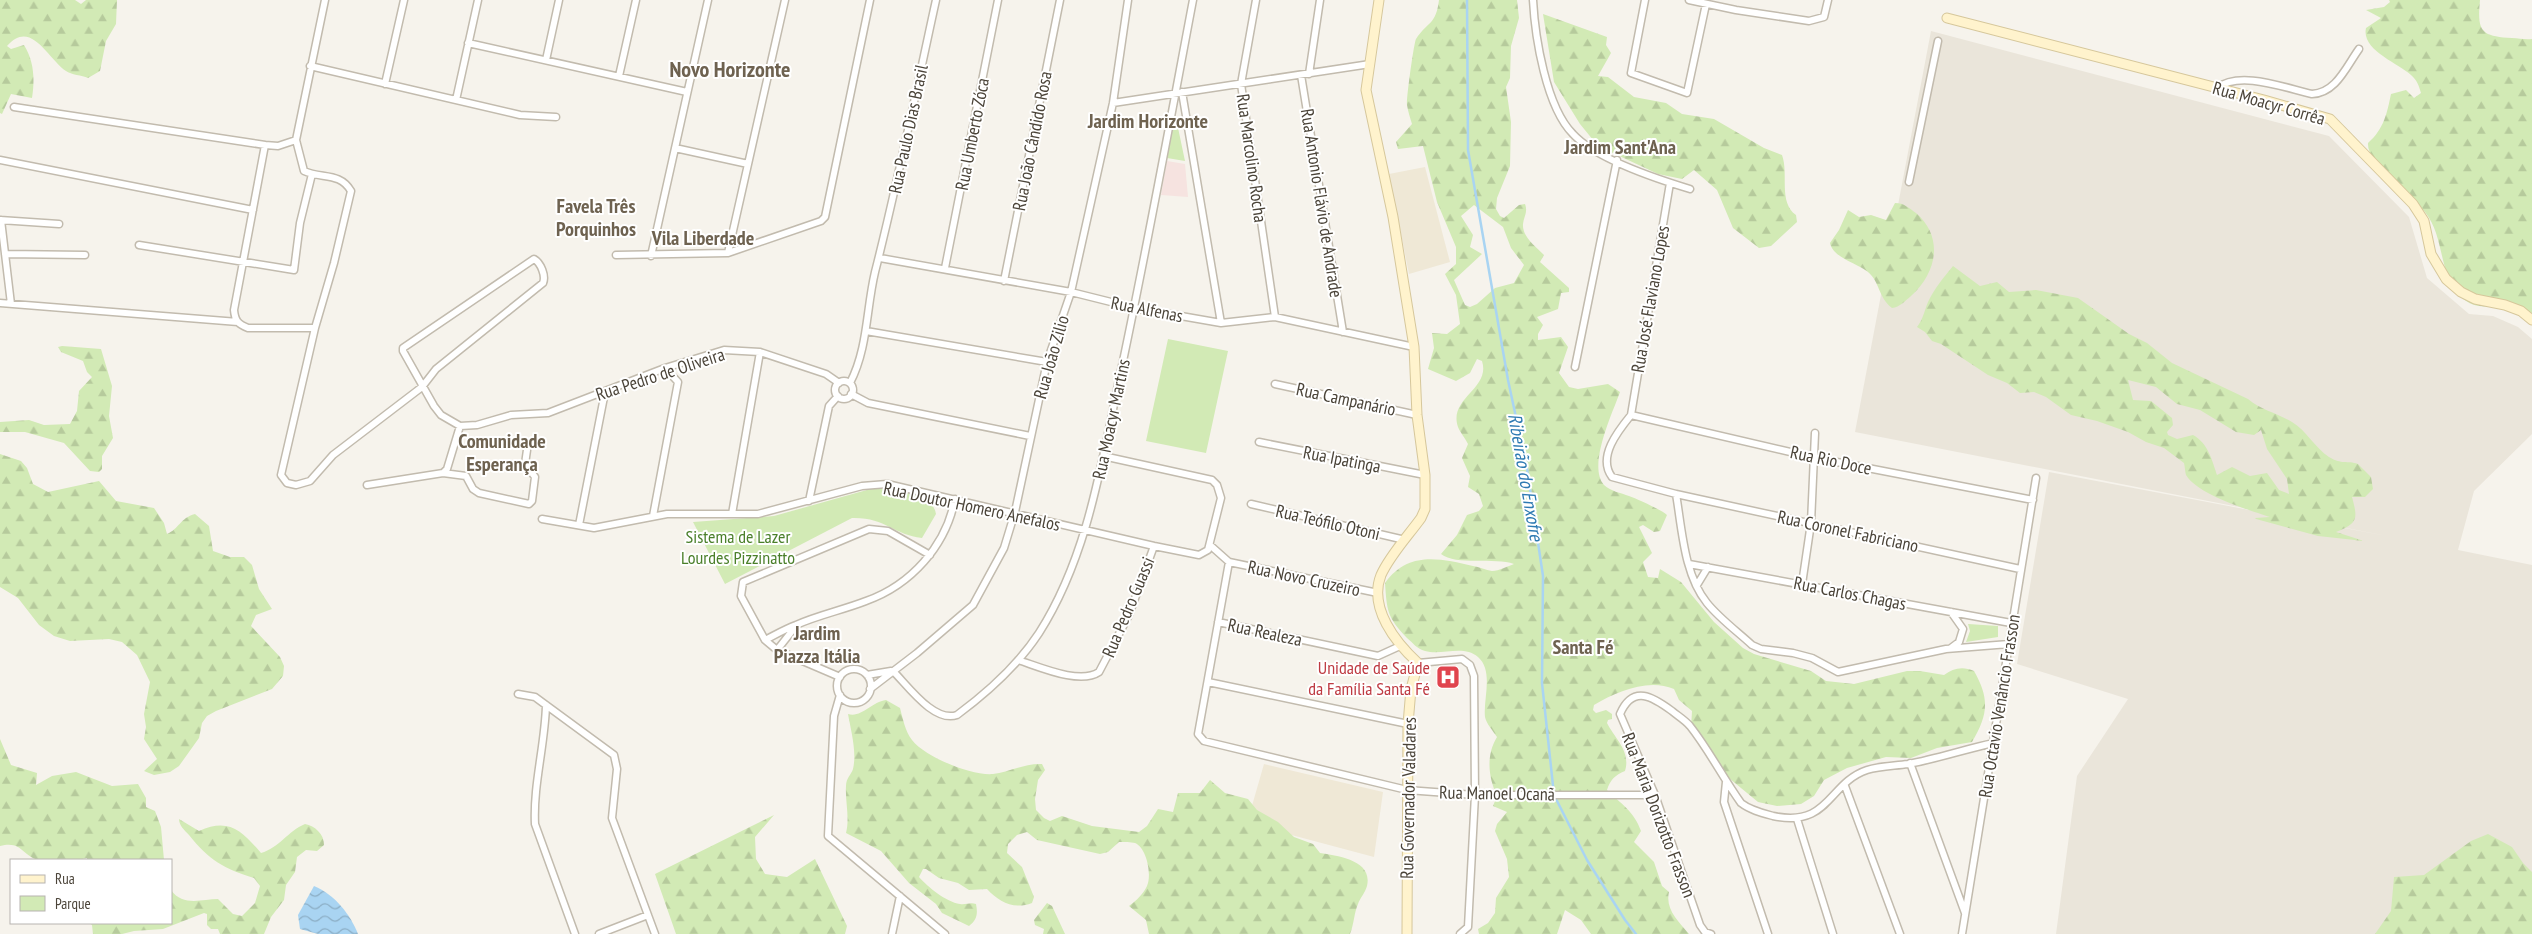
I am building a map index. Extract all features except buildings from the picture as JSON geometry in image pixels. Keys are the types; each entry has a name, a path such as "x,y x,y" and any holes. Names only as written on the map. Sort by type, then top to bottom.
{"street":[{"path":"325,0 296,140 304,171 312,174 331,175 346,183 351,191 315,328 281,475 287,483 296,485 310,481 333,455 422,386 436,369 543,283 545,278 536,260 529,261 405,345 403,351 422,386 442,415 460,426 447,469 443,473"},
{"path":"385,84 404,0"},
{"path":"456,100 478,0"},
{"path":"546,60 559,0"},
{"path":"619,76 636,0"},
{"path":"651,256 708,0"},
{"path":"728,253 785,0"},
{"path":"616,255 651,256 728,253 815,225 825,217 870,0"},
{"name":"Rua Paulo Dias Brasil","path":"850,383 858,367 875,273 880,258 936,0"},
{"name":"Rua Umberto Zóca","path":"945,268 998,0"},
{"name":"Rua João Cândido Rosa","path":"1004,281 1060,0"},
{"name":"Rua João Zilio","path":"870,689 932,641 973,605 1004,548 1015,512 1047,362 1071,292 1113,102 1128,0"},
{"name":"Rua Moacyr Martins","path":"893,671 934,712 951,717 957,715 991,688 1018,660 1039,633 1062,591 1085,531 1103,456 1178,93 1193,0"},
{"name":"Rua Marcolino Rocha","path":"1256,0 1241,84 1275,317"},
{"path":"1309,74 1320,0"},
{"path":"1379,0 1366,90 1393,217 1414,347 1417,415 1425,476 1425,509 1421,518 1404,540 1381,576 1378,594 1383,615 1400,646 1418,663 1462,659 1470,665 1474,676 1475,794 1468,927 1460,934"},
{"path":"1533,0 1537,46 1553,100 1564,125 1588,148 1670,183 1690,189"},
{"path":"1645,0 1631,73 1687,93 1706,4"},
{"path":"1689,0 1809,21 1824,17 1828,0"},
{"name":"Rua Moacyr Corrêa","path":"1947,18 2330,119 2413,204 2424,221 2432,254 2446,279 2461,292 2475,300 2505,305 2521,311 2532,320"},
{"path":"1909,182 1938,41"},
{"path":"468,43 687,92"},
{"path":"2217,88 2232,80 2246,79 2312,94 2320,94 2333,86 2359,49"},
{"path":"1113,102 1370,64"},
{"path":"310,66 520,115 556,117"},
{"name":"Rua Antonio Flávio de Andrade","path":"1301,75 1343,332"},
{"path":"1178,93 1221,323"},
{"path":"14,107 265,145 278,146 296,140"},
{"path":"265,145 234,318 248,328 315,328"},
{"path":"675,148 748,164"},
{"path":"0,160 253,210"},
{"path":"1575,367 1617,160"},
{"path":"139,245 294,270 300,223 312,174"},
{"name":"Rua José Flaviano Lopes","path":"1631,415 1670,183"},
{"path":"11,304 0,220 59,224"},
{"path":"5,254 85,255"},
{"name":"Rua Alfenas","path":"880,258 945,268 1004,281 1071,292 1135,308 1221,323 1275,317 1414,347"},
{"path":"0,303 238,322"},
{"path":"866,331 1047,362"},
{"name":"Rua Pedro de Oliveira","path":"460,426 477,425 511,415 548,413 665,368 724,350 760,352 826,374 839,383"},
{"path":"732,514 760,352"},
{"path":"653,516 678,382 665,368"},
{"path":"844,381 850,383 852,394 844,398 838,396 835,391 839,383 844,381"},
{"name":"Rua Campanário","path":"1275,384 1417,415"},
{"path":"579,525 605,392"},
{"path":"852,394 868,403 1030,436"},
{"path":"809,501 829,406 838,396"},
{"name":"Rua Rio Doce","path":"1631,415 1816,458 2033,500"},
{"name":"Rua Coronel Fabriciano","path":"1631,415 1610,445 1606,461 1608,472 1612,477 1676,494 2020,569"},
{"path":"1802,584 1811,522 1816,458 1815,433"},
{"name":"Rua Ipatinga","path":"1259,442 1425,476"},
{"path":"368,485 443,473 466,476 473,489 480,493 529,504 532,501 535,477 526,464 527,450"},
{"path":"1103,456 1212,480 1220,491 1221,498 1211,546 1229,562 1208,682 1408,724"},
{"name":"Rua Octavio Venâncio Frasson","path":"1962,934 2036,478"},
{"name":"Rua Doutor Homero Anefalos","path":"542,519 594,528 653,516 758,514 862,486 887,484 1015,512 1085,531 1194,554 1204,553 1211,546"},
{"path":"1676,494 1689,564 1697,585 1708,604 1752,645 1761,649 1793,653 1812,658 1838,672 1950,648 2009,644"},
{"path":"765,640 796,625 868,601 904,581 930,555 944,536 952,518 955,499"},
{"name":"Rua Teófilo Otoni","path":"1251,504 1404,540"},
{"path":"840,677 778,650 765,640 747,611 741,596 743,582 869,529 888,531 930,555"},
{"name":"Rua Pedro Guassi","path":"1018,660 1080,678 1093,676 1099,672 1129,615 1154,546"},
{"name":"Rua Novo Cruzeiro","path":"1229,562 1378,594"},
{"name":"Rua Carlos Chagas","path":"1689,564 2011,623"},
{"path":"1697,585 1708,567"},
{"path":"1950,648 1959,642 1963,629 1951,612"},
{"name":"Rua Realeza","path":"1218,622 1378,656 1400,646"},
{"path":"778,650 796,625"},
{"name":"Rua Governador Valadares","path":"1407,934 1408,724 1411,689 1418,663"},
{"path":"851,669 860,670 867,675 870,689 862,700 854,702 846,700 840,695 837,687 840,677 851,669"},
{"name":"Rua João Zilio","path":"867,675 893,671"},
{"name":"Rua Manoel Ocanã","path":"1208,682 1198,734 1204,741 1407,790 1475,794 1655,795"},
{"path":"518,694 535,697 614,755 617,769 612,818 655,934"},
{"path":"840,695 834,716 828,836 945,934"},
{"name":"Rua Maria Dorizotto Frasson","path":"1712,934 1705,932 1700,926 1655,795 1620,714 1624,706 1632,698 1641,695 1655,698 1689,725 1726,782"},
{"path":"834,716 846,700"},
{"path":"546,705 545,736 534,810 535,824 575,934"},
{"path":"1726,782 1747,807 1767,814 1797,819 1822,808 1851,778 1865,771 1910,764 1994,743"},
{"path":"1910,764 1965,914"},
{"path":"1726,782 1724,802 1768,934"},
{"path":"1845,786 1900,934"},
{"path":"1797,819 1833,934"},
{"path":"892,934 900,896"},
{"path":"599,934 648,915"}],"shaded area":[{"path":"1931,31 2329,136 2409,217 2427,278 2469,314 2493,316 2518,327 2532,339 2532,434 2474,491 2458,550 2532,565 2532,934 2056,934 2077,776 2128,699 2017,664 2049,472 2387,536 1855,432"},
{"path":"1167,161 1185,164 1188,197 1161,195"},
{"path":"1425,167 1450,262 1409,274 1389,174"},
{"path":"1264,764 1383,792 1374,857 1247,823"}],"green space":[{"path":"0,0 75,0 81,4 86,0 117,0 116,24 106,41 100,71 88,78 71,73 59,65 31,38 24,36 16,39 7,46 11,49 24,45 30,57 33,70 32,98 11,94 2,114 0,113"},
{"path":"1439,0 1517,0 1519,18 1511,46 1510,78 1506,87 1511,122 1510,166 1497,198 1496,209 1500,216 1504,218 1519,205 1525,204 1526,212 1523,229 1530,241 1544,255 1540,262 1569,288 1569,292 1561,293 1558,309 1537,317 1543,325 1538,334 1538,340 1561,337 1568,347 1559,373 1569,387 1578,389 1608,384 1620,392 1607,425 1598,465 1604,485 1609,489 1643,502 1667,515 1660,531 1654,532 1643,525 1639,527 1652,553 1643,562 1648,577 1658,578 1660,569 1681,582 1714,622 1743,648 1754,654 1811,671 1826,681 1854,684 1907,671 1944,675 1955,669 1962,668 1974,671 1983,690 1985,699 1984,715 1972,742 1937,748 1911,758 1886,757 1847,768 1824,780 1814,796 1801,804 1777,806 1758,802 1724,774 1691,728 1692,711 1679,700 1674,689 1654,685 1633,688 1613,695 1594,705 1593,710 1596,713 1606,710 1612,714 1612,719 1608,720 1607,723 1626,757 1625,771 1613,778 1607,790 1635,818 1641,831 1634,842 1654,862 1662,886 1669,892 1668,898 1671,909 1689,934 1591,934 1581,920 1565,910 1557,934 1479,934 1478,929 1488,923 1495,913 1496,898 1509,877 1507,859 1495,831 1497,824 1507,812 1493,806 1497,796 1490,774 1490,759 1493,744 1497,737 1485,717 1486,670 1478,657 1466,651 1432,652 1420,649 1407,638 1395,624 1389,613 1385,583 1394,573 1414,561 1436,559 1492,571 1514,564 1497,561 1456,560 1441,554 1457,535 1467,515 1479,511 1483,506 1479,494 1468,487 1470,476 1462,458 1468,444 1458,427 1457,417 1459,408 1476,387 1483,371 1482,361 1477,359 1470,373 1456,381 1428,369 1434,348 1432,333 1447,334 1460,324 1456,295 1445,274 1456,264 1456,247 1437,202 1423,146 1398,149 1396,142 1412,124 1407,101 1416,39 1434,19","holes":["1474,205 1503,227 1511,248 1524,265 1514,283 1495,288 1477,304 1470,307 1465,305 1454,280 1482,254 1470,247 1473,235 1461,216"]},
{"path":"2389,0 2480,0 2479,19 2483,30 2487,34 2532,39 2532,316 2511,307 2479,306 2466,301 2460,296 2448,277 2436,232 2425,212 2391,179 2374,160 2369,151 2368,143 2381,126 2391,94 2406,90 2414,98 2421,93 2418,83 2413,77 2375,49 2369,43 2366,36 2366,28 2381,18 2366,10 2384,7 2390,2"},
{"path":"1543,14 1607,37 1606,45 1611,53 1598,76 1608,77 1634,97 1666,103 1682,114 1714,119 1764,148 1782,155 1787,203 1796,215 1797,222 1771,246 1759,248 1733,228 1717,190 1694,170 1682,179 1658,174 1598,146 1580,124 1554,82"},
{"path":"1173,123 1177,123 1185,161 1167,158"},
{"path":"1895,203 1909,208 1925,223 1931,233 1934,255 1927,277 1920,287 1902,304 1892,308 1887,304 1872,276 1836,253 1830,243 1839,230 1848,210 1859,217 1871,215 1886,220"},
{"path":"1953,266 1980,286 1997,282 2009,292 2036,290 2078,298 2129,334 2147,343 2172,363 2248,399 2297,425 2329,457 2341,462 2358,464 2371,477 2373,489 2365,497 2352,497 2355,510 2354,519 2349,526 2336,532 2364,541 2318,536 2256,519 2270,517 2225,501 2201,489 2186,475 2184,463 2164,448 2097,421 2071,415 2046,397 2034,392 2020,393 2007,383 1988,375 1941,344 1932,341 1925,332 1917,327 1930,297","holes":["2128,380 2156,387 2177,404 2200,410 2236,432 2254,435 2261,430 2267,449 2287,479 2289,494 2279,490 2267,473 2250,476 2232,467 2217,475 2209,452 2198,438 2193,435 2177,439 2168,435 2167,432 2173,425 2172,418 2151,401 2133,400"]},
{"path":"1168,339 1228,351 1206,453 1146,441"},
{"path":"58,347 101,349 112,386 109,416 113,438 102,456 102,469 99,472 90,471 64,443 25,432 0,432 0,422 29,420 44,425 70,424 77,411 79,391 92,377 87,372 83,361 61,352"},
{"path":"0,454 21,461 27,468 33,484 48,492 99,481 116,501 154,508 164,523 167,534 186,518 195,514 209,526 213,551 230,557 244,557 252,565 259,589 272,609 256,615 251,626 280,657 284,666 283,676 272,689 207,716 202,723 199,738 179,766 170,772 154,775 144,771 157,759 144,739 146,727 144,714 150,682 137,655 122,642 109,639 70,641 54,636 39,625 18,598 0,587"},
{"name":"Sistema de Lazer Lourdes Pizzinatto","path":"874,488 911,492 927,499 933,506 936,514 922,538 912,536 873,520 852,518 725,584 693,522 774,516"},
{"path":"1968,624 1998,626 1998,637 1966,642 1970,631"},
{"path":"886,700 900,708 904,725 912,740 927,753 949,764 973,772 993,774 1042,764 1045,770 1038,780 1035,799 1036,810 1050,821 1062,816 1092,826 1139,832 1147,826 1158,809 1173,812 1178,793 1200,793 1210,780 1225,793 1248,799 1257,810 1278,822 1294,837 1313,844 1320,853 1353,861 1365,870 1367,886 1357,907 1350,934 1149,934 1146,920 1129,906 1142,894 1147,886 1149,875 1143,850 1139,846 1135,843 1119,842 1108,852 1100,854 1037,840 1027,832 1017,835 1008,844 1007,853 1022,867 1034,897 1032,903 1019,906 1007,904 987,889 969,890 958,883 939,878 923,869 919,877 943,897 955,903 976,904 976,916 969,926 942,913 936,904 909,883 881,851 846,833 848,821 846,783 853,769 854,762 853,741 848,714 858,714"},
{"path":"0,739 11,765 37,773 36,785 52,776 76,772 112,786 138,784 146,798 146,807 155,811 161,827 164,859 36,859 13,845 0,846"},
{"path":"774,815 755,837 756,859 765,874 787,877 815,859 847,926 845,934 676,934 655,874"},
{"path":"179,819 199,831 219,825 234,828 248,838 261,853 267,851 305,824 318,831 324,841 324,845 317,851 306,850 297,857 295,872 286,885 284,900 271,917 264,934 220,934 218,929 211,929 207,925 207,914 204,913 163,929 134,931 122,934 93,934 90,924 172,924 172,891 181,899 199,901 218,899 233,914 242,916 255,903 260,886 254,878 234,871 210,857 196,844"},
{"path":"2488,834 2512,847 2532,872 2532,934 2375,934 2391,911 2394,877 2424,875 2471,841"},
{"path":"1047,903 1052,906 1065,934 1043,934 1044,929 1035,925 1034,920"}],"water":[{"path":"314,886 329,894 341,906 351,919 358,934 318,934 300,929 298,915"}],"waterway":[{"name":"Ribeirão do Enxofre","path":"1467,0 1468,150 1508,380 1527,469 1543,576 1542,683 1554,795 1587,860 1636,934"}],"place":[{"name":"Unidade de Saúde da Família Santa Fé","path":"1448,677"}],"district":[{"name":"Novo Horizonte","path":"730,69"},
{"name":"Jardim Horizonte","path":"1148,121"},
{"name":"Jardim Sant'Ana","path":"1620,147"},
{"name":"Favela Três Porquinhos","path":"596,218"},
{"name":"Vila Liberdade","path":"703,238"},
{"name":"Comunidade Esperança","path":"502,452"},
{"name":"Jardim Piazza Itália","path":"817,644"},
{"name":"Santa Fé","path":"1583,647"}]}
